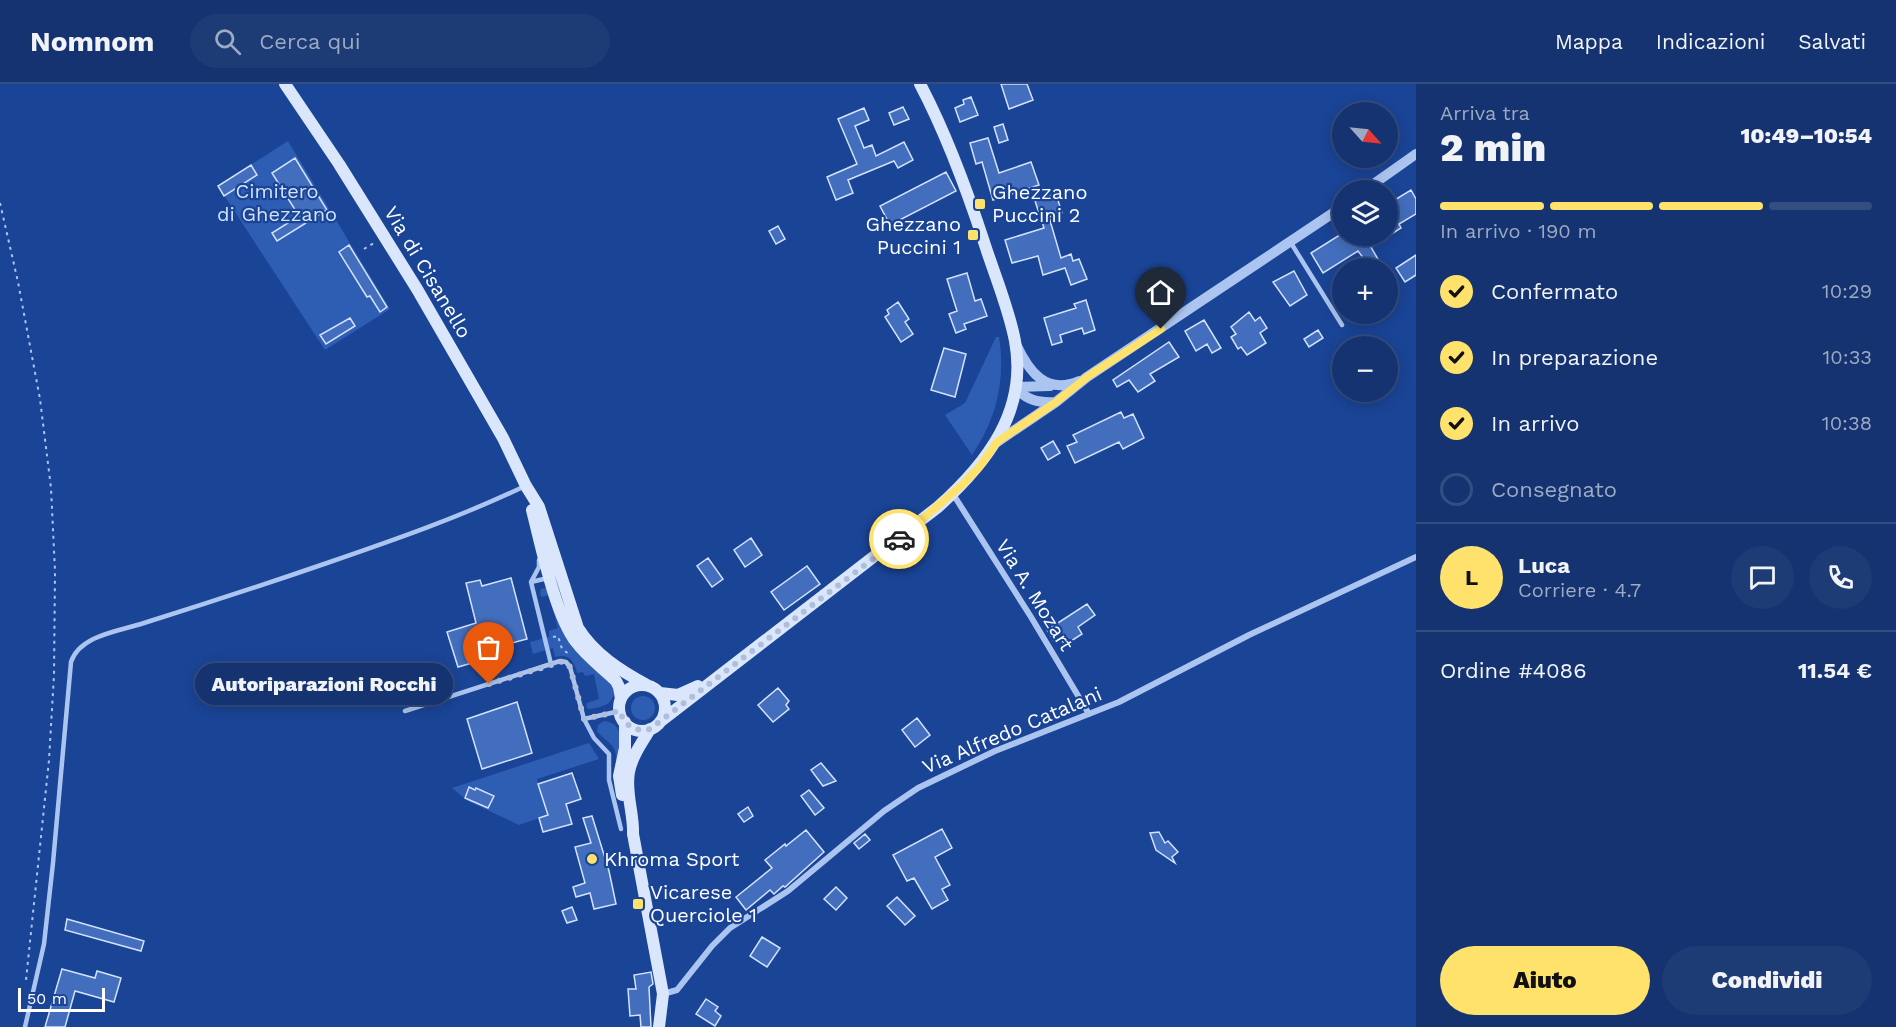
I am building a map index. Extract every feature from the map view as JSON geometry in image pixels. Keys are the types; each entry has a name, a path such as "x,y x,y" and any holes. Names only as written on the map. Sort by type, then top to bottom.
{"main road":[{"name":"Via di Cisanello","path":"285,84 339,164 417,289 490,414 539,507 569,634 581,649 616,681 622,711"},
{"path":"659,1027 663,994 633,834 628,781 634,755 650,729 897,540 953,494 980,466 997,442 1009,412 1015,387 1017,363 1015,342 967,192 940,123 920,84"},
{"name":"Via di Cisanello","path":"526,486 536,525 556,579 585,639 609,661 647,685"},
{"path":"633,834 619,780 625,744 622,711 628,690 634,686 647,685 660,693 682,694 715,678"},
{"path":"660,693 666,708 661,721"},
{"path":"622,711 636,730 650,729"}],"street":[{"path":"1380,180 1415,157"},
{"path":"997,442 1056,402 1087,377 1332,214"},
{"path":"1015,342 1034,374 1041,380 1056,386"},
{"path":"1015,387 1068,385 1087,377"},
{"path":"1015,387 1031,400 1056,402"},
{"name":"Via A. Mozart","path":"953,494 1089,714"},
{"name":"Via Alfredo Catalani","path":"663,994 677,990 712,946 730,928 792,887 850,837 918,788 981,757 1119,702 1249,635 1416,556"}],"lane":[{"path":"1291,243 1342,325"},
{"path":"26,1027 44,944 71,662 77,648 113,633 418,532 526,486"},
{"path":"536,525 533,536 540,564 531,582 551,664"},
{"path":"531,582 556,579"},
{"path":"405,711 562,661 569,665 584,719 594,738 609,754 609,780 621,829"},
{"path":"584,719 622,711"}],"path":[{"path":"0,203 18,282 40,399 51,488 55,571 54,675 49,760 26,981"}],"green space":[{"name":"Cimitero di Ghezzano","path":"288,141 390,309 325,350 218,186"},
{"path":"996,337 999,337 1001,353 997,399 987,428 972,455 945,415 965,403"},
{"path":"550,587 560,625 567,639 576,652 615,690 612,699 606,705 589,709 586,707 587,703 599,699 594,674 585,676 583,672 577,673 570,659 564,656 555,657 553,648 533,654 530,642 549,637 549,631 558,628 549,595 541,597 540,592 541,589"},
{"path":"643,696 648,697 654,703 654,713 648,719 643,720 638,719 632,713 631,708 632,703 638,697"},
{"path":"604,721 616,726 619,730 618,761 616,761 613,747 597,731 598,725"},
{"path":"589,743 599,759 537,779 548,815 519,825 468,801 452,788"}],"building":[{"path":"1001,84 1027,84 1033,100 1009,109"},
{"path":"971,97 978,115 960,122 955,108 964,104 963,100"},
{"path":"903,107 909,119 894,125 889,113"},
{"path":"864,108 869,120 855,126 864,148 872,145 876,156 904,142 913,160 898,168 894,161 848,180 853,193 836,200 827,177 857,164 838,119"},
{"path":"1003,124 1008,140 999,143 994,127"},
{"path":"988,138 999,173 1031,162 1039,185 993,200 982,162 976,164 970,143"},
{"path":"295,158 327,210 277,241 272,233 299,216 272,173"},
{"path":"251,165 257,175 224,196 218,186"},
{"path":"946,172 956,191 890,225 880,206"},
{"path":"1411,190 1416,199 1416,214 1399,224 1401,228 1398,230 1398,198"},
{"path":"1056,194 1062,213 1049,217 1061,258 1071,254 1073,261 1079,259 1087,279 1071,285 1065,268 1043,275 1038,256 1012,263 1005,240 1044,228 1035,201"},
{"path":"778,226 785,239 776,244 769,231"},
{"path":"1332,240 1332,246 1373,246 1371,247 1377,258 1363,258 1358,251 1347,258 1332,258 1332,267 1323,273 1311,253"},
{"path":"349,245 387,307 380,312 370,296 367,297 339,252"},
{"path":"1416,255 1416,275 1405,282 1398,271 1398,267"},
{"path":"1294,271 1307,295 1290,306 1273,282"},
{"path":"967,273 975,301 981,299 987,316 964,324 966,329 956,333 949,314 957,311 947,279"},
{"path":"1086,300 1095,330 1084,334 1082,328 1060,335 1062,342 1052,345 1044,318 1076,308 1074,304"},
{"path":"898,302 909,319 905,322 913,334 901,342 885,317 889,314 887,310"},
{"path":"1249,312 1255,321 1260,317 1267,328 1260,333 1266,343 1247,355 1241,347 1238,349 1231,337 1236,334 1231,327"},
{"path":"350,318 355,326 326,344 320,335"},
{"path":"1204,320 1221,348 1212,353 1207,344 1196,351 1185,331"},
{"path":"1318,330 1323,338 1309,347 1304,339"},
{"path":"1169,342 1179,357 1150,374 1155,381 1138,392 1129,380 1117,387 1113,380"},
{"path":"944,348 966,354 955,397 931,390"},
{"path":"1121,412 1124,418 1133,414 1144,438 1123,449 1119,442 1075,463 1067,446 1077,442 1073,435"},
{"path":"1053,441 1060,453 1048,460 1041,448"},
{"path":"751,538 762,555 745,567 734,550"},
{"path":"708,558 723,579 712,587 697,566"},
{"path":"807,566 820,584 784,610 771,592"},
{"path":"511,578 527,639 504,645 502,636 467,647 472,663 458,667 447,632 476,623 466,583 480,580 482,586"},
{"path":"1087,604 1095,615 1078,627 1082,634 1065,645 1060,637 1054,641 1047,630"},
{"path":"778,688 789,701 786,705 789,709 773,722 758,705"},
{"path":"517,702 532,753 482,769 467,719"},
{"path":"917,718 930,735 915,747 902,730"},
{"path":"821,763 836,781 823,786 811,770"},
{"path":"572,773 581,799 566,804 572,824 543,832 539,818 548,815 538,784"},
{"path":"469,787 494,796 488,808 465,798"},
{"path":"809,790 824,808 815,815 801,796"},
{"path":"748,807 753,816 744,822 738,814"},
{"path":"592,816 609,871 616,904 594,909 590,893 576,897 573,887 585,883 575,847 591,843 583,818"},
{"path":"942,829 952,848 935,857 950,885 942,889 948,900 932,909 914,878 907,881 893,855"},
{"path":"806,830 824,852 785,887 783,886 774,894 770,890 746,910 736,897 772,868 765,860"},
{"path":"1159,832 1165,843 1168,841 1178,852 1172,857 1175,863 1156,850 1150,833"},
{"path":"865,834 870,840 859,849 854,843"},
{"path":"836,887 847,898 836,910 824,899"},
{"path":"897,897 915,916 905,925 887,906"},
{"path":"572,907 577,920 567,923 562,911"},
{"path":"67,919 144,941 141,951 65,930"},
{"path":"762,937 780,948 767,967 750,956"},
{"path":"62,969 95,978 97,971 121,978 114,1002 75,991 65,1027 45,1027"},
{"path":"651,972 653,984 649,987 651,1027 641,1027 640,1015 630,1016 628,989 636,989 634,975"},
{"path":"706,999 718,1007 715,1011 721,1016 715,1026 696,1014"}],"way so far":[{"path":"489,684 564,661 570,667 584,719 620,711 621,717 628,726 641,730 650,729 657,726 715,678 899,539"}],"place":[{"name":"Ghezzano Puccini 2","path":"980,204"},
{"name":"Ghezzano Puccini 1","path":"973,235"},
{"name":"Autoriparazioni Rocchi","path":"489,684"},
{"name":"Khroma Sport","path":"592,859"},
{"name":"Vicarese Querciole 1","path":"638,904"}],"route":[{"path":"899,539 963,484 980,466 997,442 1056,402 1087,377 1161,329"}]}
